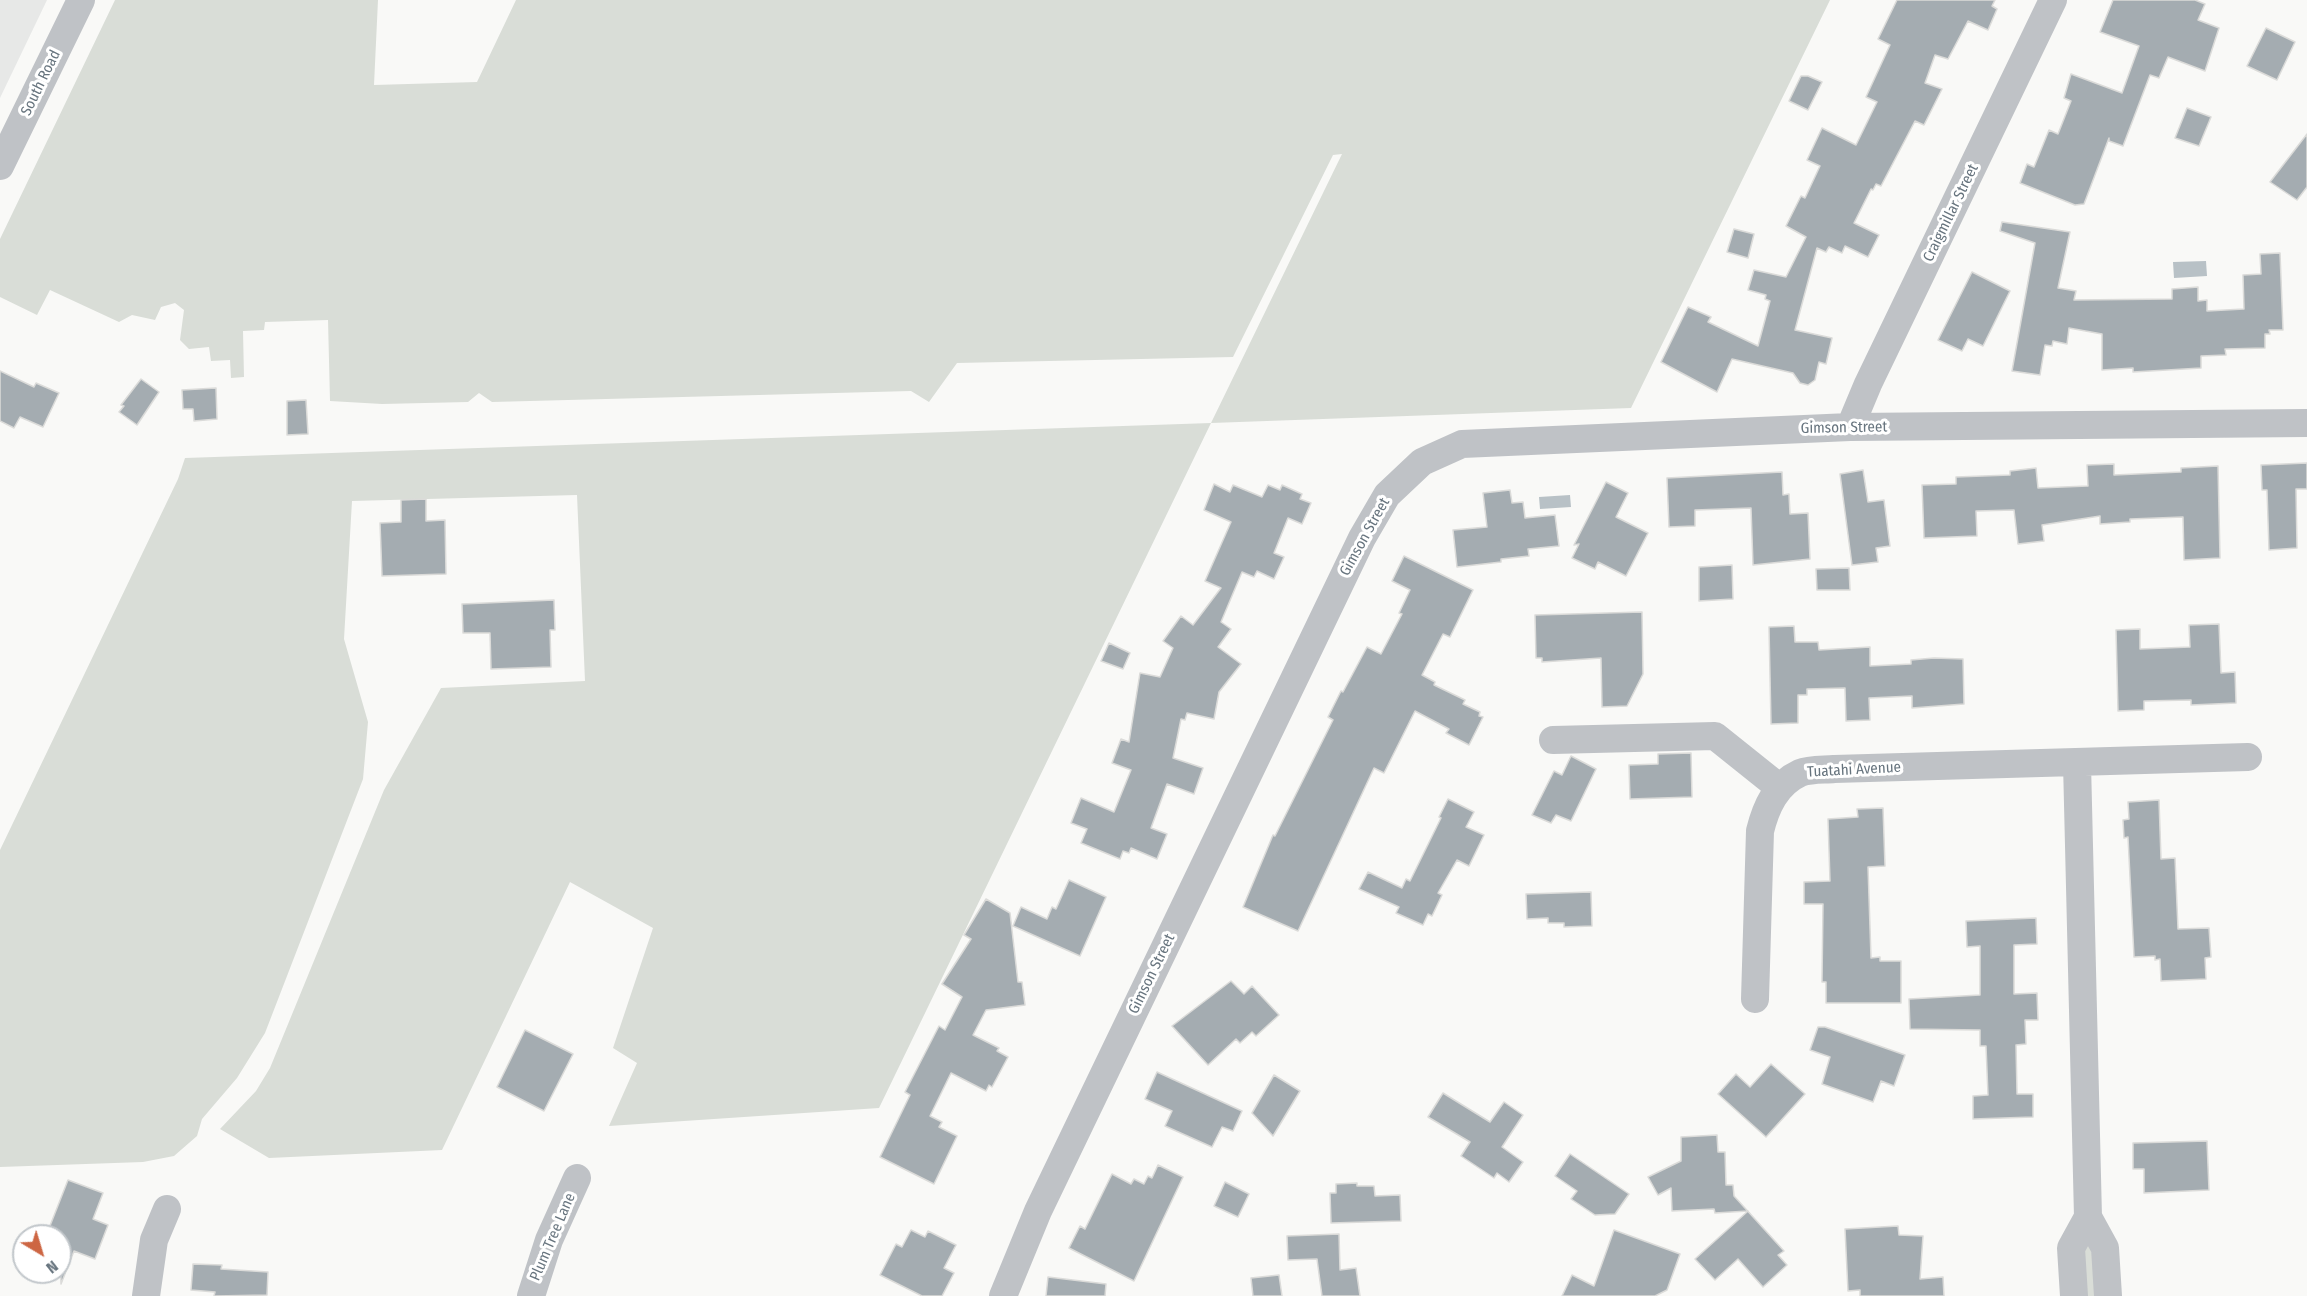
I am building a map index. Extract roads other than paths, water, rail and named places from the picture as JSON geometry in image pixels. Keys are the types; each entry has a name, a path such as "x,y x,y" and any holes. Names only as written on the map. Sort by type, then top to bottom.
{"street":[{"name":"South Road","path":"0,166 81,0"},
{"name":"Craigmillar Street","path":"1850,427 1868,384 2053,0"},
{"name":"Gimson Street","path":"1003,1296 1053,1179 1362,538 1387,495 1422,462 1462,444 1850,427 2307,423"},
{"path":"1553,740 1715,736 1780,788"},
{"name":"Tuatahi Avenue","path":"1755,999 1760,831 1766,808 1780,788 1801,773 1834,769 2248,757"},
{"path":"2078,763 2088,1217 2105,1248 2108,1296"},
{"name":"Plum Tree Lane","path":"531,1296 549,1240 577,1178"},
{"path":"146,1296 154,1240 167,1209"},
{"path":"2074,1296 2072,1248 2088,1217"}]}
